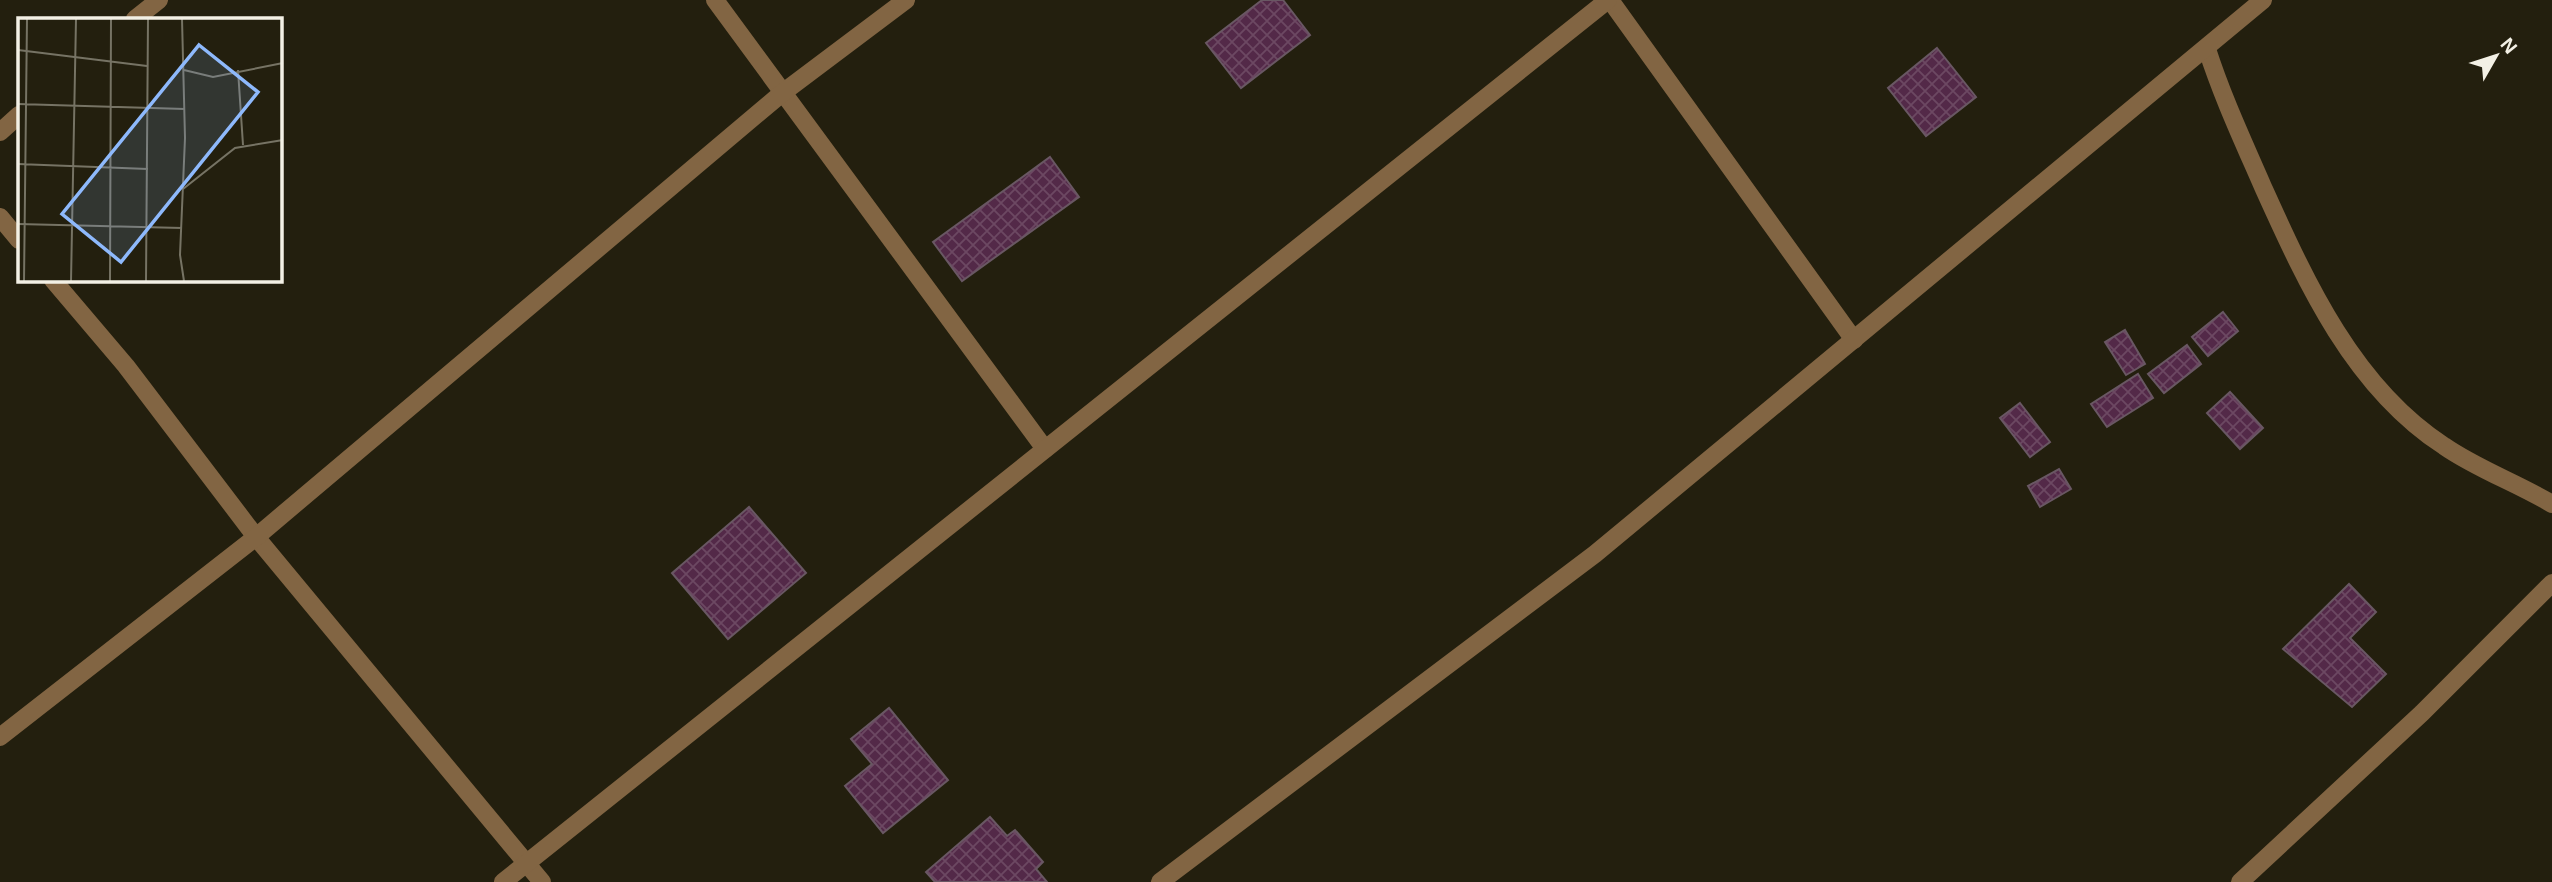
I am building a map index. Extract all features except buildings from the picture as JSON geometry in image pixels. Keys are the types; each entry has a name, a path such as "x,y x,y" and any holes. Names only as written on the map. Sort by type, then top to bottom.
{"street":[{"path":"136,18 159,0"},
{"path":"715,0 781,94 1045,449"},
{"path":"0,737 256,537 781,94 906,0"},
{"path":"503,882 1609,0 1854,340"},
{"path":"1160,882 1595,554 2263,0"},
{"path":"2207,49 2221,93 2278,219 2332,326 2357,364 2408,417 2443,446 2552,504"},
{"path":"0,132 18,117"},
{"path":"0,217 18,239"},
{"path":"55,282 126,366 256,537 542,882"},
{"path":"2240,882 2422,713 2552,583"}]}
